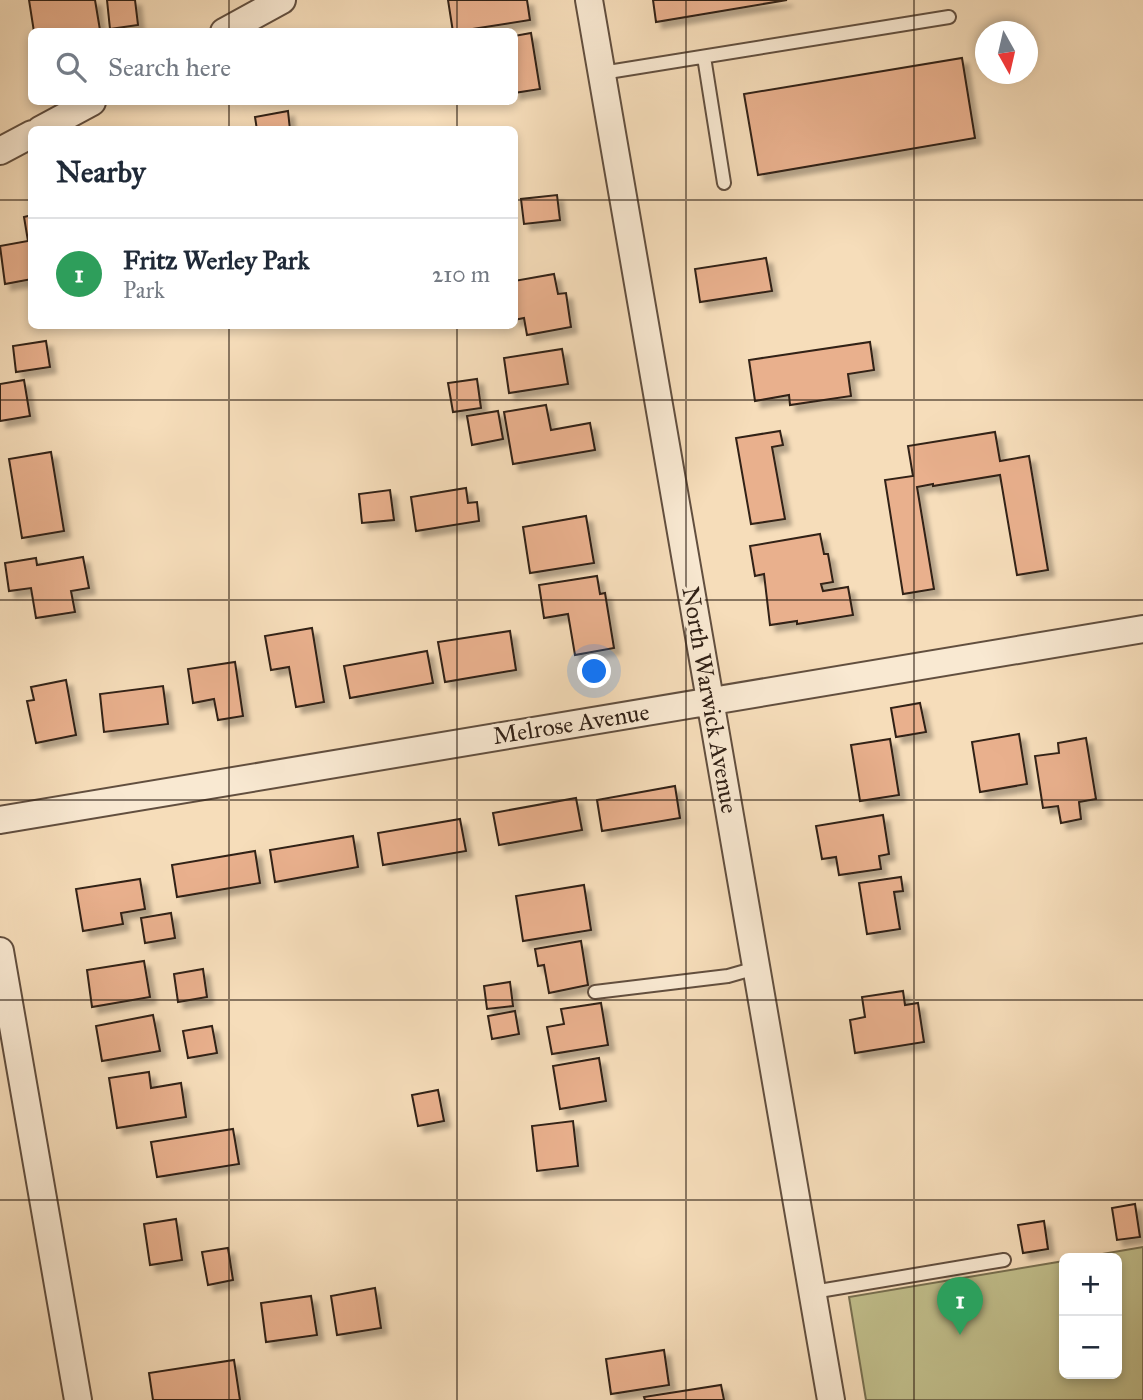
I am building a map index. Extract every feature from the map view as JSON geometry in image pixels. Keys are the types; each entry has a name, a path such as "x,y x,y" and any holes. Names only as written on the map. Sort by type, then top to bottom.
{"street":[{"path":"230,28 282,0"},
{"name":"North Warwick Avenue","path":"589,0 831,1400"},
{"path":"48,126 87,105"},
{"path":"0,151 28,136"},
{"name":"Melrose Avenue","path":"0,820 1143,629"},
{"path":"0,951 78,1400"}],"lane":[{"path":"602,74 949,17"},
{"path":"704,57 724,183"},
{"path":"595,992 729,976 757,968"},
{"path":"813,1292 1004,1260"}],"shaded area":[{"path":"1143,1247 1143,1400 866,1400 849,1297 1059,1262 1059,1379 1122,1379 1122,1253 1108,1253"}],"building":[{"path":"29,0 95,0 100,28 33,28"},
{"path":"107,0 135,0 138,25 110,28"},
{"path":"448,0 527,0 530,20 479,28 452,28"},
{"path":"653,0 787,0 656,22"},
{"path":"531,33 540,89 518,92 518,35"},
{"path":"962,58 975,138 758,175 744,94"},
{"path":"288,111 290,126 256,126 255,117"},
{"path":"557,195 560,220 524,224 521,199"},
{"path":"28,216 28,241 24,217"},
{"path":"28,241 28,280 5,284 0,246"},
{"path":"766,258 772,291 700,302 695,269"},
{"path":"554,274 558,294 566,293 571,327 527,335 524,318 518,319 518,280"},
{"path":"46,341 50,367 16,372 13,346"},
{"path":"870,342 874,370 848,374 851,396 790,405 789,395 755,401 749,360"},
{"path":"562,349 568,384 509,393 504,358"},
{"path":"477,379 481,408 453,412 448,383"},
{"path":"24,380 30,416 0,421 0,384"},
{"path":"546,405 551,430 590,423 595,450 513,464 504,412"},
{"path":"498,411 503,439 472,445 467,416"},
{"path":"780,431 783,445 772,447 785,519 751,524 736,438"},
{"path":"995,432 1000,461 1029,456 1048,570 1017,575 1000,475 933,484 917,487 934,589 903,594 885,480 913,476 908,446"},
{"path":"51,452 64,531 22,538 9,459"},
{"path":"466,488 468,503 477,502 479,521 416,531 411,497"},
{"path":"390,490 394,520 362,523 359,494"},
{"path":"586,516 594,563 530,573 523,527"},
{"path":"820,534 824,554 828,554 833,582 821,584 823,591 848,587 853,615 797,624 797,621 770,625 764,574 755,576 750,546"},
{"path":"83,557 89,588 71,591 75,612 36,618 31,588 9,591 5,563 36,558 37,565"},
{"path":"597,576 600,594 605,593 614,648 575,655 568,614 544,618 539,585"},
{"path":"312,628 324,702 296,707 289,667 271,670 265,636"},
{"path":"510,631 516,670 445,682 438,642"},
{"path":"427,651 433,683 350,698 344,666"},
{"path":"235,662 243,716 218,720 214,699 193,703 188,669"},
{"path":"66,680 76,735 36,743 27,701 34,700 31,687"},
{"path":"163,686 168,724 104,732 100,694"},
{"path":"920,703 926,732 896,737 891,708"},
{"path":"1019,734 1027,784 980,792 972,742"},
{"path":"1086,738 1096,799 1079,802 1081,819 1061,823 1058,806 1043,808 1035,756 1059,753 1058,743"},
{"path":"890,739 899,795 860,801 851,745"},
{"path":"675,786 680,818 602,831 597,800"},
{"path":"576,798 582,830 499,845 493,813"},
{"path":"883,815 889,854 879,856 881,869 839,875 836,857 822,859 816,826"},
{"path":"460,819 466,851 383,865 378,833"},
{"path":"353,836 358,867 275,882 270,850"},
{"path":"255,851 260,883 177,897 172,865"},
{"path":"901,877 903,891 894,892 900,929 867,934 859,883"},
{"path":"140,879 145,909 121,913 123,924 83,931 76,889"},
{"path":"584,885 591,930 523,941 516,896"},
{"path":"171,913 175,938 145,943 141,918"},
{"path":"581,941 588,985 549,993 544,965 538,966 535,949"},
{"path":"144,961 150,997 92,1007 87,970"},
{"path":"203,969 207,997 178,1002 174,974"},
{"path":"510,982 513,1006 487,1009 484,986"},
{"path":"903,991 905,1005 918,1003 924,1042 855,1053 850,1020 865,1017 862,997"},
{"path":"601,1003 608,1045 552,1054 547,1027 564,1024 561,1009"},
{"path":"515,1011 519,1034 492,1039 488,1016"},
{"path":"153,1015 160,1051 102,1061 96,1026"},
{"path":"212,1026 217,1053 188,1058 183,1031"},
{"path":"599,1058 606,1101 560,1109 553,1066"},
{"path":"149,1072 151,1088 181,1083 186,1117 117,1128 109,1078"},
{"path":"438,1090 444,1121 418,1126 412,1095"},
{"path":"573,1121 578,1166 537,1171 532,1126"},
{"path":"233,1129 239,1164 157,1177 151,1142"},
{"path":"1135,1204 1140,1237 1117,1240 1112,1208"},
{"path":"176,1219 182,1260 150,1265 144,1224"},
{"path":"1044,1221 1048,1249 1023,1253 1018,1225"},
{"path":"228,1248 233,1280 208,1285 202,1252"},
{"path":"375,1288 381,1328 337,1335 331,1296"},
{"path":"311,1296 317,1335 266,1342 261,1303"},
{"path":"664,1350 669,1385 611,1394 606,1359"},
{"path":"234,1360 240,1400 153,1400 149,1373"},
{"path":"721,1385 724,1400 645,1400 644,1397"}],"place":[{"name":"Fritz Werley Park","path":"960,1335"}]}
